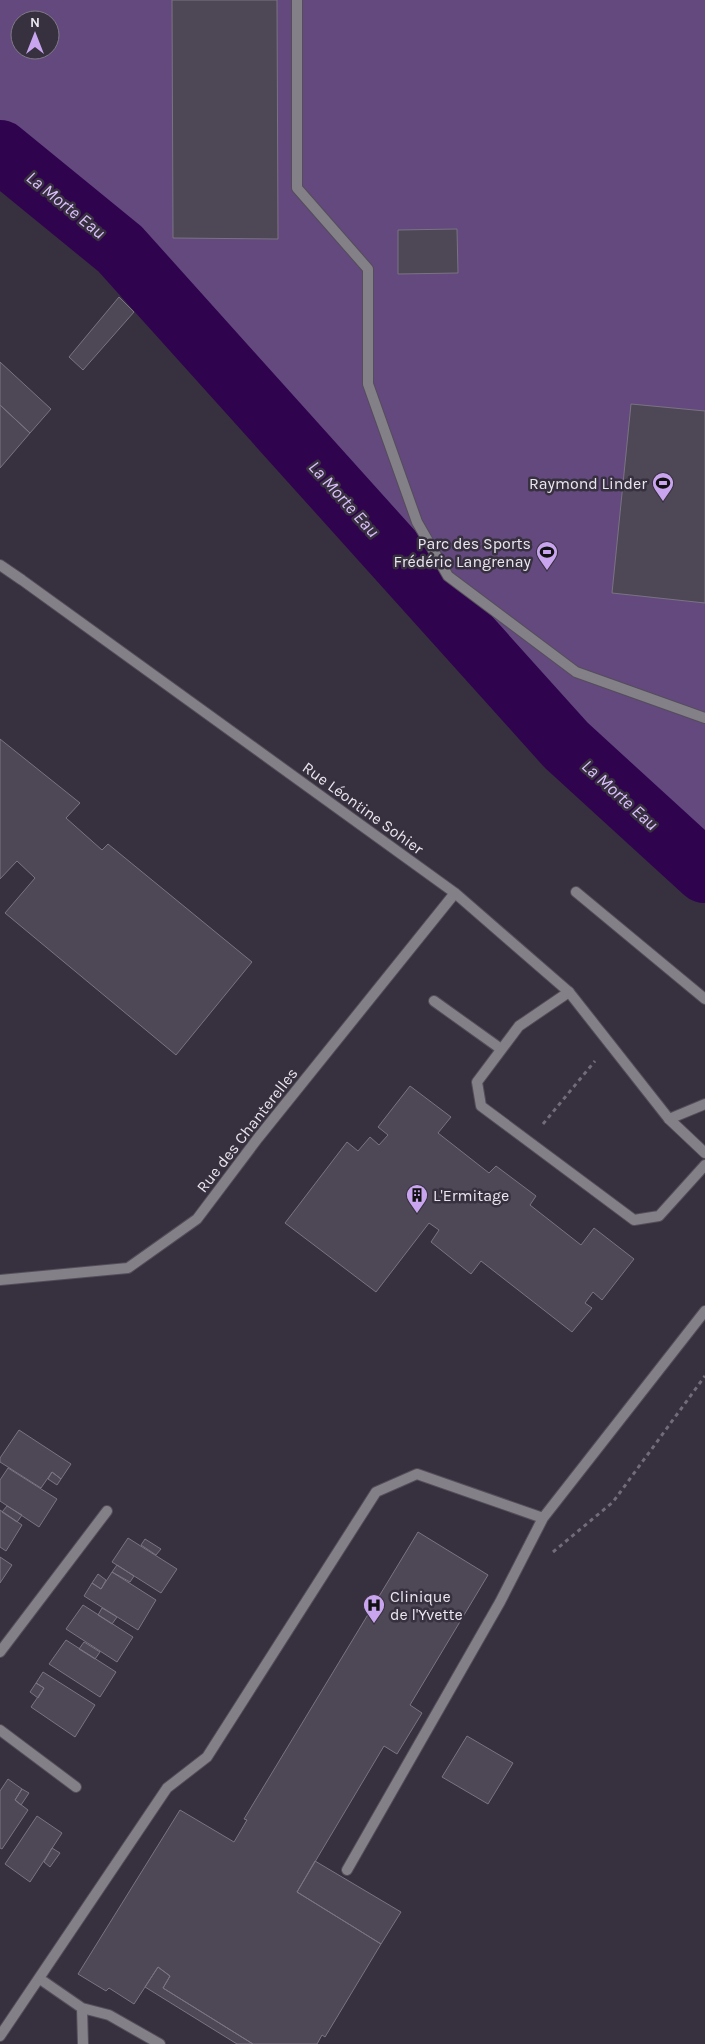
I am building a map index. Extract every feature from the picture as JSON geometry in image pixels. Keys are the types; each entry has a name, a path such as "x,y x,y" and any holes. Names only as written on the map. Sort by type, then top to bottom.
{"street":[{"path":"298,0 297,188 368,269 368,384 417,522 448,576 576,672 705,718"},
{"name":"Rue Léontine Sohier","path":"0,566 30,585 455,893 569,992 669,1119 705,1153"},
{"path":"576,892 705,999"},
{"name":"Rue des Chanterelles","path":"0,1280 128,1268 197,1219 258,1138 455,893"},
{"path":"569,992 519,1026 501,1049 476,1082 482,1106 634,1220 660,1216 705,1166"},
{"path":"434,1001 501,1049"},
{"path":"669,1119 705,1104"},
{"path":"347,1870 500,1602 543,1518 705,1311"},
{"path":"0,2036 168,1788 207,1757 376,1492 417,1474 543,1518"},
{"path":"0,1652 107,1511"},
{"path":"0,1730 76,1787"},
{"path":"40,1979 82,2008 109,2015 160,2044"},
{"path":"82,2008 83,2044"}],"path":[{"path":"528,1142 609,1044"},
{"path":"521,1561 552,1553 613,1502 705,1376"}],"shaded area":[{"name":"Parc des Sports Frédéric Langrenay","path":"0,0 705,0 705,883 552,751 226,392 104,252 0,172"}],"building":[{"path":"172,0 277,0 278,239 173,238"},
{"path":"457,229 458,273 398,274 398,230"},
{"path":"119,297 134,312 83,370 69,357"},
{"path":"0,362 51,409 30,433 0,405"},
{"name":"Raymond Linder","path":"631,404 705,411 705,603 612,593"},
{"path":"0,405 30,433 0,468"},
{"path":"0,739 80,803 66,818 102,850 108,844 252,962 176,1055 5,913 35,878 17,861 0,879"},
{"name":"L'Ermitage","path":"410,1086 451,1117 438,1133 489,1173 496,1166 536,1196 530,1205 581,1245 594,1228 634,1259 602,1300 593,1292 585,1303 592,1308 572,1332 481,1261 471,1274 431,1242 439,1230 429,1223 376,1292 285,1223 347,1142 358,1151 370,1137 379,1145 388,1135 378,1127"},
{"path":"19,1430 71,1464 61,1479 52,1472 41,1488 0,1462 0,1458"},
{"path":"8,1468 57,1499 39,1527 0,1501 0,1480"},
{"path":"52,1472 61,1479 57,1485 48,1479"},
{"path":"7,1506 22,1515 17,1522 2,1512"},
{"path":"0,1510 22,1525 6,1551 0,1547"},
{"path":"418,1532 488,1575 410,1705 422,1713 397,1754 384,1746 297,1892 381,1944 325,2037 322,2035 317,2044 253,2044 163,1988 170,1976 158,1967 134,2004 109,1988 106,1991 78,1974 180,1810 234,1842 247,1820 244,1819"},
{"path":"128,1538 177,1569 161,1593 112,1562"},
{"path":"145,1539 161,1549 156,1555 141,1545"},
{"path":"0,1557 12,1565 0,1583"},
{"path":"117,1565 134,1576 130,1582 112,1572"},
{"path":"112,1572 156,1600 138,1630 84,1596 92,1583 101,1589"},
{"path":"98,1574 106,1580 101,1589 92,1583"},
{"path":"83,1605 133,1637 117,1662 66,1629"},
{"path":"102,1608 117,1617 112,1624 98,1615"},
{"path":"66,1640 116,1672 100,1697 49,1664"},
{"path":"84,1642 100,1652 95,1659 79,1649"},
{"path":"43,1672 95,1705 75,1737 31,1707 44,1688 36,1683"},
{"path":"36,1683 44,1688 38,1698 30,1692"},
{"path":"467,1736 513,1763 488,1804 442,1777"},
{"path":"8,1779 22,1789 15,1800 28,1810 2,1849 0,1848 0,1791"},
{"path":"22,1789 29,1793 21,1805 15,1800"},
{"path":"37,1816 62,1833 30,1882 5,1864"},
{"path":"52,1848 60,1853 50,1867 44,1862"},
{"path":"315,1861 401,1912 381,1944 297,1892"},
{"path":"158,1967 170,1976 163,1988 253,2044 237,2044 145,1987"}],"waterway":[{"name":"La Morte Eau","path":"0,151 120,249 566,745 705,872"}],"place":[{"name":"Raymond Linder","path":"663,502"},
{"name":"Parc des Sports Frédéric Langrenay","path":"547,571"},
{"name":"L'Ermitage","path":"417,1214"},
{"name":"Clinique de l'Yvette","path":"374,1624"}]}
